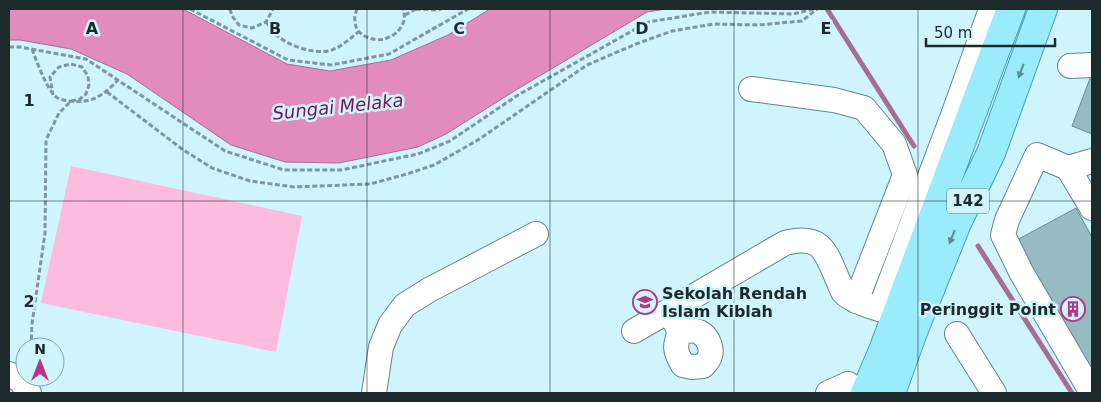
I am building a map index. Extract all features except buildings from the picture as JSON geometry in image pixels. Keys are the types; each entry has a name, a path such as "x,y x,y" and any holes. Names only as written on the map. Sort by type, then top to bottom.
{"main road":[{"name":"142","path":"846,391 866,345 888,312 1011,9"},
{"name":"142","path":"891,393 913,332 957,224 992,153 1043,9"},
{"name":"142","path":"846,391 884,348 888,312"}],"street":[{"path":"634,331 785,242 799,239 811,241 822,248 829,258 844,293 856,301 888,312 954,110 991,9"},
{"path":"750,89 834,100 864,108 894,144 905,175 856,301"},
{"path":"1092,208 1068,168 1037,155 1007,220 1003,235 1021,272 1092,393"},
{"path":"1068,168 1092,160"},
{"path":"374,393 381,347 390,325 405,305 429,290 536,234"},
{"path":"669,310 680,332"},
{"path":"957,334 994,393"},
{"path":"9,374 21,380 29,393"}],"path":[{"path":"190,9 288,60 331,65 388,54 468,9"},
{"path":"230,9 232,16 239,25 252,28 266,22 273,9"},
{"path":"357,9 354,22 358,32 368,39 385,40 403,26 405,15 403,9"},
{"path":"405,15 416,9 441,9"},
{"path":"9,47 20,46 86,59 224,151 284,170 341,170 418,154 450,141 518,95 648,22 710,12 793,14 815,9"},
{"path":"107,92 182,149 212,168 250,181 294,187 370,184 434,165 478,140 587,65 636,44 672,31 714,24 758,25 802,21 815,9"},
{"path":"266,22 278,37 295,46 313,50 331,50 346,43 358,32"},
{"path":"32,49 53,95 61,100 77,102 93,100 107,92 118,80"},
{"path":"32,337 44,233 46,140 59,112 71,101 80,99 86,94 89,85 88,76 82,67 71,64 59,67 50,77 53,95"}],"shaded area":[{"path":"71,166 302,216 276,352 41,303"}],"water":[{"name":"Sungai Melaka","path":"9,9 183,9 287,64 330,71 391,60 448,35 490,9 667,9 647,12 446,134 418,147 339,163 285,162 231,145 127,74 71,49 20,40 9,40"}],"waterway":[{"path":"827,9 914,146"},
{"path":"978,246 1072,393"}],"place":[{"name":"Sekolah Rendah Islam Kiblah","path":"645,302"},
{"name":"Peringgit Point","path":"1073,309"}]}
